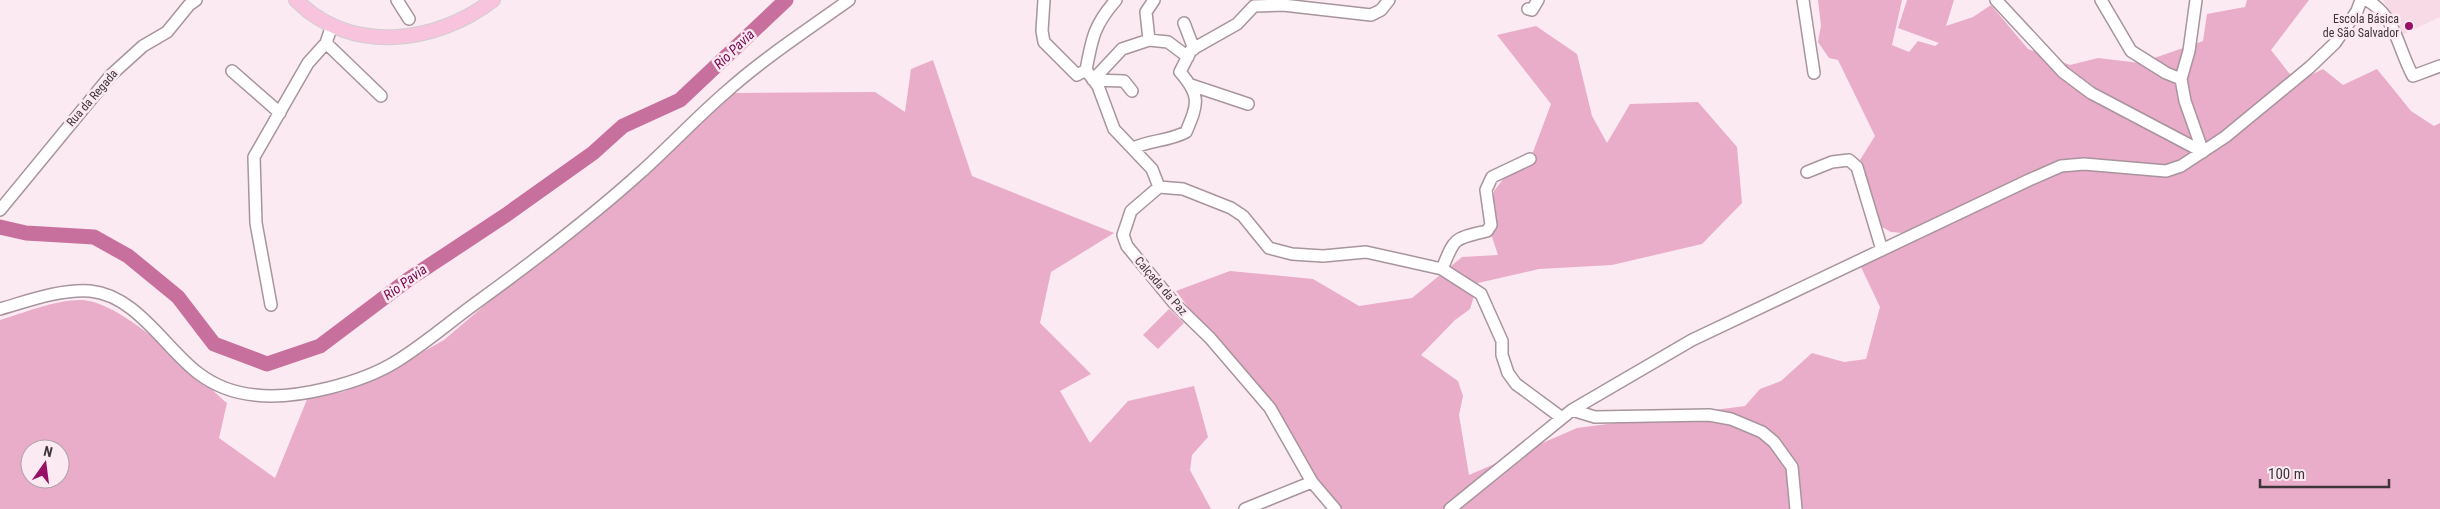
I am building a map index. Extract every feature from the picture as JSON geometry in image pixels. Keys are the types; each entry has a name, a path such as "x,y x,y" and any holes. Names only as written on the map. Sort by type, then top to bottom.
{"main road":[{"path":"296,0 309,12 332,25 381,38 426,34 458,23 493,0"},
{"path":"309,1 337,19 365,30 387,34 426,34"}],"street":[{"name":"Rua da Regada","path":"0,210 111,75 143,46 167,32 189,5 196,0"},
{"path":"397,0 409,20"},
{"path":"0,309 66,291 93,291 116,300 135,312 197,372 224,389 256,396 296,394 372,374 396,362 571,232 642,171 727,90 792,39 849,0"},
{"path":"1035,0 1043,12"},
{"path":"1044,0 1044,42 1077,75 1086,70"},
{"path":"1116,0 1103,14 1093,33 1086,70 1098,86 1114,129 1152,169 1159,187 1183,189 1231,208 1243,216 1269,248 1292,254 1322,256 1366,252 1442,269 1480,294 1502,341 1502,356 1508,372 1516,384 1562,418"},
{"path":"1150,40 1146,12 1154,0"},
{"path":"1133,148 1147,142 1173,139 1186,132 1196,108 1197,99 1191,85 1180,72 1191,53 1236,24 1254,6 1282,5 1371,14 1381,10 1389,0"},
{"path":"1528,9 1532,10 1538,0"},
{"path":"1803,0 1814,73"},
{"path":"1996,0 2062,72 2091,93 2203,152"},
{"path":"2101,0 2131,51 2166,73 2181,79"},
{"path":"2196,0 2190,51 2181,79 2185,101 2203,152"},
{"path":"1450,509 1572,410 1692,340 1882,250 2061,166 2084,164 2166,171 2180,166 2225,137 2310,67 2335,43 2358,11 2361,0"},
{"path":"2367,0 2385,13 2391,22 2413,76 2440,66"},
{"path":"1184,23 1191,53"},
{"path":"271,305 256,223 254,157 308,63 326,43 332,25"},
{"path":"1093,80 1122,50 1150,40 1168,42 1191,53"},
{"path":"326,43 381,96"},
{"path":"232,70 280,113"},
{"path":"1093,80 1124,81 1132,91"},
{"path":"1191,85 1248,104"},
{"path":"1442,269 1453,243 1458,238 1487,231 1491,225 1486,190 1492,176 1530,159"},
{"path":"1807,172 1832,162 1849,160 1858,167 1882,250"},
{"name":"Calçada da Paz","path":"1159,187 1132,211 1123,234 1127,246 1174,303 1210,338 1270,408 1312,482 1335,509"},
{"path":"1572,410 1595,417 1709,415 1731,419 1762,432 1785,454 1792,467 1796,509"},
{"path":"1245,509 1312,482"}],"shaded area":[{"path":"1818,0 1902,0 1892,45 1909,52 1918,41 1935,46 1939,43 1898,28 1907,0 1954,0 1946,26 1973,17 1991,5 2028,49 2070,65 2098,58 2140,63 2203,41 2207,14 2245,7 2247,0 2309,0 2271,50 2289,73 2301,80 2323,69 2343,85 2377,69 2411,111 2434,126 2440,123 2440,509 1342,509 1176,291 1230,271 1313,279 1359,306 1412,298 1462,257 1498,255 1492,237 1494,191 1504,178 1533,152 1551,104 1497,35 1536,26 1577,54 1592,116 1607,143 1630,104 1698,102 1737,147 1742,203 1702,244 1612,265 1539,269 1478,283 1470,309 1455,320 1421,355 1458,381 1463,396 1459,415 1469,475 1577,428 1745,406 1760,389 1781,381 1812,353 1844,362 1866,359 1880,307 1861,267 1903,233 1891,232 1882,227 1860,160 1875,136 1838,60 1829,58 1818,42 1821,26"},
{"name":"Escola Básica de São Salvador","path":"2383,0 2440,0 2440,17 2402,35"},
{"path":"933,60 972,176 1114,233 1051,272 1040,323 1091,374 1060,391 1090,443 1128,401 1194,386 1208,437 1192,455 1190,470 1211,509 0,509 0,320 41,307 73,300 99,304 118,313 138,326 178,358 227,403 219,438 275,478 308,397 343,392 378,377 444,340 733,93 875,92 905,112 911,69"},
{"path":"1169,309 1184,323 1158,349 1143,335"}],"waterway":[{"name":"Rio Pavia","path":"0,227 26,233 94,237 128,256 178,297 214,344 267,364 320,346 409,279 506,215 593,153 623,126 680,100 786,0"}],"place":[{"name":"Escola Básica de São Salvador","path":"2409,26"}]}
